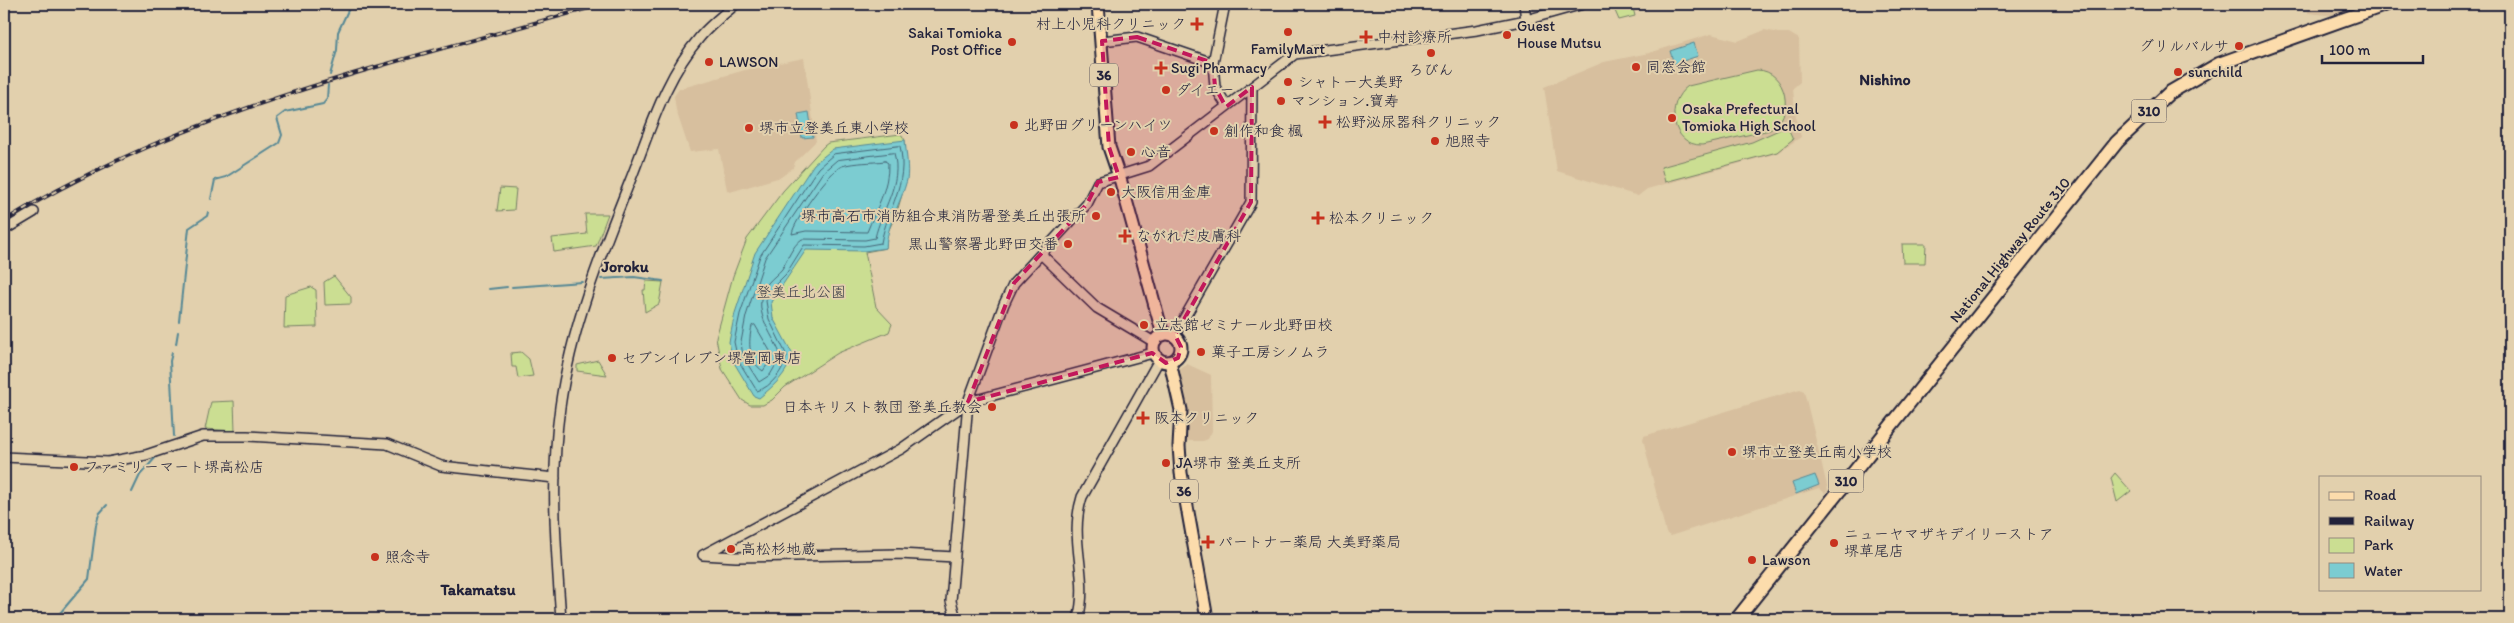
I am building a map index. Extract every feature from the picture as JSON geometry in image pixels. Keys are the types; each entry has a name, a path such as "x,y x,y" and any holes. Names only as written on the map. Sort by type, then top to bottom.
{"highway":[{"name":"National Highway Route 310","path":"1737,619 2117,142 2144,115 2168,93 2219,64 2387,4"}],"main road":[{"name":"36","path":"1098,4 1109,147 1119,177 1162,348 1181,410 1180,473 1207,619"}],"street":[{"path":"561,619 555,478 560,408 575,335 587,296 652,121 670,81 700,37 736,4"},
{"path":"1225,4 1213,63 1216,87 1227,106"},
{"path":"1524,4 1526,20"},
{"path":"956,619 951,601 968,402 1004,304 1014,283 1087,204 1098,182 1119,177 1149,166 1252,86 1301,52 1328,51 1417,40 1526,20 1583,4"},
{"path":"1102,41 1137,37 1213,63"},
{"path":"1078,619 1084,587 1076,540 1077,512 1082,498 1162,348 1251,202 1252,86"},
{"path":"4,230 34,212"},
{"path":"1041,254 1097,308 1162,348"},
{"path":"955,557 899,554 736,557 703,555 901,449 968,402 1162,348"},
{"path":"4,456 108,462 146,454 203,436 246,436 388,444 444,467 555,478"}],"highlighted area":[{"path":"1137,37 1213,63 1215,87 1226,107 1252,87 1251,202 1175,335 1181,347 1178,358 1166,363 1152,353 968,402 1014,283 1087,204 1098,182 1119,177 1109,147 1102,41"}],"shaded area":[{"path":"2308,4 2368,4 2336,16 2308,13"},
{"name":"Osaka Prefectural Tomioka High School","path":"1765,30 1789,33 1799,39 1800,82 1793,88 1795,112 1801,137 1777,153 1647,189 1638,196 1557,171 1544,87 1604,62 1649,53 1711,34 1738,41"},
{"name":"堺市立登美丘東小学校","path":"804,58 816,141 795,162 793,168 781,177 730,192 727,190 719,149 690,152 676,110 674,96 679,89 745,70"},
{"path":"1187,364 1211,375 1212,431 1208,439 1203,441 1185,441 1186,402 1178,371"},
{"name":"堺市立登美丘南小学校","path":"1800,389 1804,391 1828,490 1825,493 1819,488 1670,536 1666,533 1643,439 1644,436"}],"green space":[{"path":"1612,4 1632,4 1635,16 1619,20"},
{"path":"1757,70 1767,72 1781,86 1785,105 1783,115 1778,124 1770,130 1702,145 1684,139 1678,131 1674,112 1680,93 1688,86"},
{"path":"1788,128 1793,139 1777,152 1665,182 1661,167 1752,142 1781,129"},
{"name":"登美丘北公園","path":"901,134 905,140 907,177 897,212 887,234 886,248 865,252 876,307 892,324 889,332 838,353 785,387 772,400 763,405 750,405 742,400 722,369 716,338 733,276 747,239 783,191 828,143"},
{"path":"500,188 516,189 514,210 497,211"},
{"path":"585,214 608,214 596,246 554,252 552,238 587,234"},
{"path":"1902,244 1926,244 1925,263 1903,263"},
{"path":"334,276 351,297 351,304 325,305 324,282"},
{"path":"646,281 663,282 659,304 645,312 643,290 645,290"},
{"path":"311,287 316,290 317,327 284,328 285,295"},
{"path":"521,352 529,359 533,376 518,378 516,367 512,367 511,353"},
{"path":"598,360 607,375 577,371 577,365"},
{"path":"234,401 235,431 205,429 211,402"},
{"path":"2115,473 2131,491 2117,502 2111,478"}],"water":[{"path":"1694,43 1698,56 1674,64 1670,51"},
{"path":"809,112 813,137 802,138 798,114"},
{"path":"905,140 908,165 907,180 889,230 886,248 864,251 806,250 771,302 773,318 793,355 787,368 775,384 759,398 754,396 733,361 729,342 735,313 755,253 814,164 833,149"},
{"path":"1815,475 1819,485 1796,494 1792,483"}],"waterway":[{"path":"330,75 337,50 338,32 350,6"},
{"path":"211,199 215,180 226,177 279,143 282,135 277,118 285,112 323,104 327,99 328,85"},
{"path":"179,321 189,228 207,216 208,212"},
{"path":"601,279 634,277 663,281"},
{"path":"512,287 582,282"},
{"path":"489,289 507,287"},
{"path":"176,344 178,332"},
{"path":"172,353 170,361 174,436"},
{"path":"132,492 140,475 156,457"},
{"path":"55,619 89,579 96,525 99,514 107,505"}],"railway":[{"path":"4,221 74,182 146,148 220,118 372,68 603,4"}],"place":[{"name":"村上小児科クリニック","path":"1197,24"},
{"name":"FamilyMart","path":"1288,32"},
{"name":"Guest House Mutsu","path":"1507,35"},
{"name":"中村診療所","path":"1366,37"},
{"name":"Sakai Tomioka Post Office","path":"1012,42"},
{"name":"グリルバルサ","path":"2239,46"},
{"name":"ろびん","path":"1431,53"},
{"name":"LAWSON","path":"709,62"},
{"name":"同窓会館","path":"1636,67"},
{"name":"Sugi Pharmacy","path":"1161,68"},
{"name":"sunchild","path":"2178,72"},
{"name":"シャトー大美野","path":"1288,82"},
{"name":"ダイエー","path":"1166,90"},
{"name":"マンション.寶寿","path":"1281,101"},
{"name":"Osaka Prefectural Tomioka High School","path":"1672,118"},
{"name":"松野泌尿器科クリニック","path":"1325,122"},
{"name":"北野田グリーンハイツ","path":"1014,125"},
{"name":"堺市立登美丘東小学校","path":"749,128"},
{"name":"創作和食 楓","path":"1214,131"},
{"name":"旭照寺","path":"1435,141"},
{"name":"心音","path":"1131,152"},
{"name":"大阪信用金庫","path":"1111,192"},
{"name":"堺市高石市消防組合東消防署登美丘出張所","path":"1096,216"},
{"name":"松本クリニック","path":"1318,218"},
{"name":"ながれだ皮膚科","path":"1125,236"},
{"name":"黒山警察署北野田交番","path":"1068,244"},
{"name":"立志館ゼミナール北野田校","path":"1144,325"},
{"name":"菓子工房シノムラ","path":"1201,352"},
{"name":"セブンイレブン堺富岡東店","path":"612,358"},
{"name":"日本キリスト教団 登美丘教会","path":"992,407"},
{"name":"阪本クリニック","path":"1143,418"},
{"name":"堺市立登美丘南小学校","path":"1732,452"},
{"name":"JA堺市 登美丘支所","path":"1166,463"},
{"name":"ファミリーマート堺高松店","path":"74,467"},
{"name":"パートナー薬局 大美野薬局","path":"1208,542"},
{"name":"ニューヤマザキデイリーストア 堺草尾店","path":"1834,543"},
{"name":"高松杉地蔵","path":"731,549"},
{"name":"照念寺","path":"375,557"},
{"name":"Lawson","path":"1752,560"}],"district":[{"name":"Nishino","path":"1885,79"},
{"name":"Joroku","path":"625,266"},
{"name":"Takamatsu","path":"478,589"}]}
